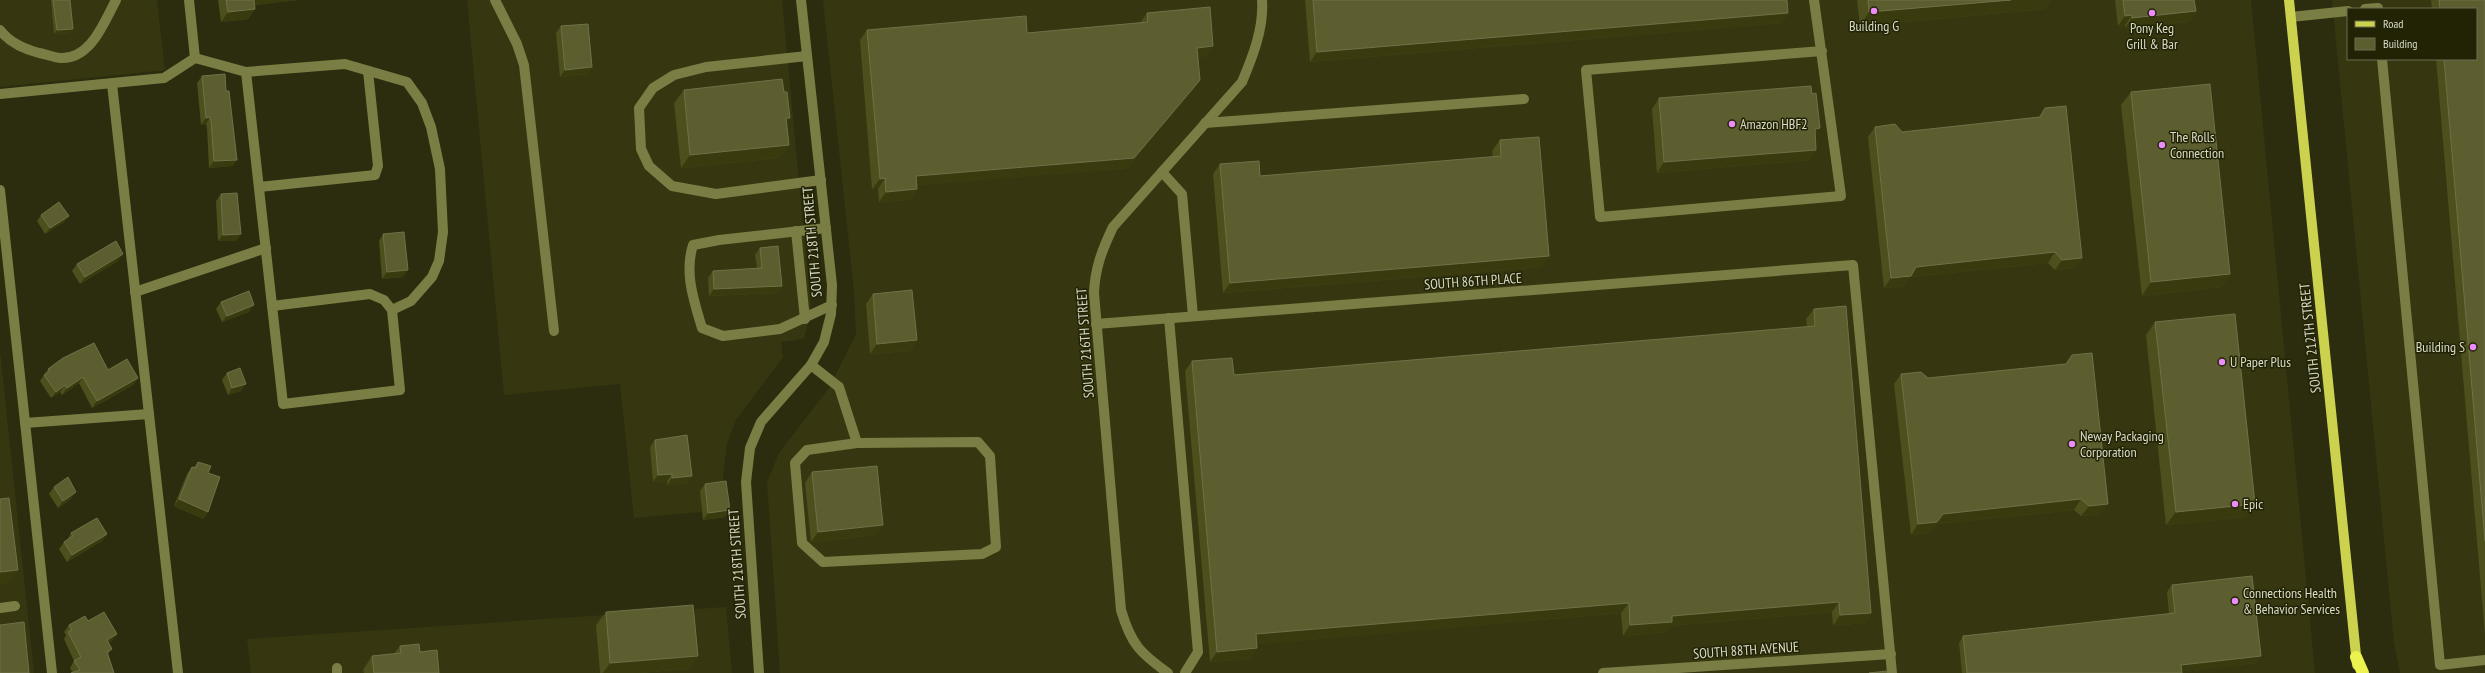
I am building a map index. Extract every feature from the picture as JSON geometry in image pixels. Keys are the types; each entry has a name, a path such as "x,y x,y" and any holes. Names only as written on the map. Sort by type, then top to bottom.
{"highway":[{"path":"2356,657 2363,673"}],"main road":[{"name":"SOUTH 212TH STREET","path":"2289,0 2358,673"}],"street":[{"path":"0,30 14,43 35,52 61,58 82,52 94,40 116,0"},
{"path":"189,0 194,58"},
{"path":"495,0 517,44 524,65 554,331"},
{"name":"SOUTH 218TH STREET","path":"759,673 746,482 750,448 761,422 811,365 824,342 832,305 832,285 801,0"},
{"name":"SOUTH 216TH STREET","path":"1168,673 1146,656 1128,636 1121,610 1096,324 1095,271 1101,251 1113,227 1242,82 1252,58 1263,16 1262,0"},
{"path":"1814,0 1822,51 1841,196 1600,217 1586,70 1822,51"},
{"path":"2291,17 2347,11"},
{"path":"807,56 706,67 674,75 652,88 639,108 641,149 649,166 672,186 716,194 821,180"},
{"path":"0,94 164,78 194,58 246,72 345,64 408,82 422,103 431,127 440,169 443,232 439,261 432,276 411,301 392,310"},
{"path":"2382,60 2440,665 2485,660"},
{"path":"259,187 375,175 378,166 368,71"},
{"path":"246,72 266,248 272,306 283,404 400,390 392,310 384,300 370,294 272,306"},
{"path":"112,84 178,673"},
{"path":"1205,123 1524,99"},
{"path":"1162,172 1182,194 1193,316"},
{"path":"0,190 52,673"},
{"path":"826,228 693,245 688,260 692,294 702,328 723,336 780,329 832,305"},
{"path":"796,231 805,318"},
{"path":"135,292 266,248"},
{"name":"SOUTH 86TH PLACE","path":"1096,324 1853,266 1891,654"},
{"path":"1169,318 1198,652 1185,673"},
{"path":"811,365 839,387 856,443"},
{"path":"25,423 149,414"},
{"path":"978,442 990,456 996,547 982,554 823,562 802,543 795,462 807,450 856,443 978,442"},
{"path":"0,608 15,606"},
{"path":"1891,654 1892,673"},
{"name":"SOUTH 88TH AVENUE","path":"1603,673 1891,654"}],"shaded area":[{"path":"0,0 157,0 165,70 0,87"},
{"path":"467,0 782,0 811,310 804,339 781,342 783,357 736,420 727,443 723,476 723,510 634,518 620,384 504,395"},
{"path":"823,0 2251,0 2315,673 780,673 767,482 779,453 829,388 856,334 854,291"},
{"path":"2332,0 2485,0 2485,673 2400,673 2394,643"},
{"path":"0,351 34,673 0,673"},
{"path":"726,607 732,673 251,673 247,639"}],"building":[{"path":"53,0 70,0 73,29 57,30"},
{"path":"226,0 254,0 255,9 228,12"},
{"path":"1313,0 1787,0 1788,13 1317,52"},
{"path":"1868,0 2011,0 1869,12"},
{"path":"2123,0 2194,0 2196,11 2132,18 2132,15 2125,16"},
{"name":"Building S","path":"2439,0 2485,0 2485,541 2444,60 2477,60 2477,8 2440,8"},
{"path":"1210,7 1213,46 1197,48 1200,80 1134,158 916,176 917,189 886,192 885,178 880,179 867,30 1026,16 1027,33 1148,22 1147,13"},
{"path":"588,24 592,67 565,70 561,26"},
{"path":"225,74 226,91 229,91 237,160 214,161 211,121 210,117 206,118 202,76"},
{"path":"782,79 784,92 787,92 790,118 786,118 789,145 690,155 684,90"},
{"path":"2210,84 2230,274 2151,282 2131,92"},
{"name":"Amazon HBF2","path":"1811,86 1812,94 1816,93 1820,128 1815,129 1816,150 1664,162 1659,98"},
{"path":"2066,106 2082,258 2062,260 2055,252 1916,267 1911,276 1891,278 1875,127 1895,124 1902,132 2040,117 2045,108"},
{"path":"1539,137 1549,256 1230,283 1220,164 1259,161 1260,176 1501,156 1500,140"},
{"path":"237,193 241,234 223,235 221,194"},
{"path":"59,202 69,216 50,228 41,215"},
{"path":"404,232 408,270 387,272 383,234"},
{"path":"116,241 123,254 85,277 77,264"},
{"path":"778,246 782,286 714,289 713,271 762,268 760,248"},
{"path":"912,290 917,340 877,344 873,294"},
{"path":"249,291 254,305 227,316 221,302"},
{"path":"1846,306 1871,613 1840,615 1839,602 1672,616 1672,622 1630,625 1629,603 1256,634 1257,648 1217,652 1192,361 1232,358 1234,375 1815,326 1814,309"},
{"path":"2235,314 2255,504 2176,512 2155,322"},
{"path":"94,343 108,370 127,359 138,378 97,401 83,377 67,388 65,385 56,392 44,375 50,371 48,369 63,358"},
{"path":"2092,353 2108,504 2089,506 2081,499 1943,514 1937,522 1918,524 1901,374 1921,372 1928,378 2066,364 2072,355"},
{"path":"240,368 246,384 232,388 227,373"},
{"path":"687,435 692,476 672,478 672,474 658,475 655,440"},
{"path":"198,462 211,466 208,473 220,477 208,512 179,499 192,467 196,468"},
{"path":"877,466 883,525 818,532 812,472"},
{"path":"68,477 76,492 63,501 54,487"},
{"path":"726,481 730,510 708,513 705,484"},
{"path":"9,498 18,570 0,572 0,499"},
{"path":"97,518 107,534 72,555 64,542 73,536 71,533"},
{"path":"2252,576 2261,656 2181,665 2182,673 1967,673 1963,636 2175,613 2172,585"},
{"path":"693,605 698,656 610,663 606,612"},
{"path":"104,612 117,634 107,640 112,649 107,652 114,673 71,673 80,670 74,661 81,657 68,632 72,630 69,625 85,616 88,621"},
{"path":"24,622 29,673 0,673 0,625"},
{"path":"419,644 420,652 437,650 439,673 374,673 372,656 401,653 400,646"},
{"path":"1887,671 1887,673 1869,673"}],"place":[{"name":"Building G","path":"1874,11"},
{"name":"Pony Keg Grill & Bar","path":"2152,13"},
{"name":"Amazon HBF2","path":"1732,124"},
{"name":"The Rolls Connection","path":"2162,145"},
{"name":"Building S","path":"2473,347"},
{"name":"U Paper Plus","path":"2222,362"},
{"name":"Neway Packaging Corporation","path":"2072,444"},
{"name":"Epic","path":"2235,504"},
{"name":"Connections Health & Behavior Services","path":"2235,601"}]}
